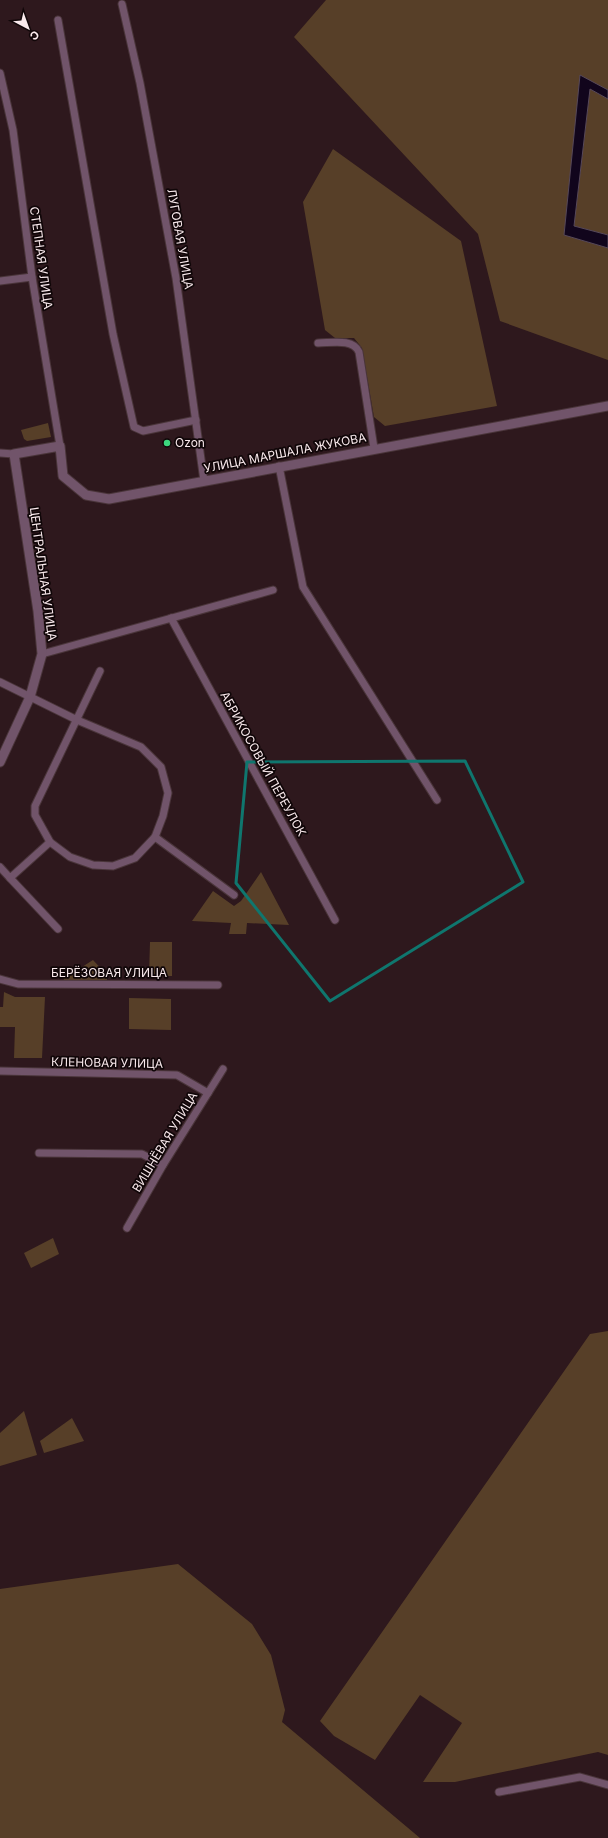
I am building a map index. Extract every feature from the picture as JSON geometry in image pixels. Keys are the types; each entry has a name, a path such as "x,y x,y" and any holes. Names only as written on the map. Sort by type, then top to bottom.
{"street":[{"name":"ЛУГОВАЯ УЛИЦА","path":"122,4 140,84 176,278 204,481"},
{"path":"58,20 113,334 134,427 143,432 196,420"},
{"name":"СТЕПНАЯ УЛИЦА","path":"0,73 13,130 32,278 60,446"},
{"path":"0,281 32,278"},
{"path":"318,344 337,342 351,344 357,347 374,448"},
{"name":"УЛИЦА МАРШАЛА ЖУКОВА","path":"60,446 63,476 86,495 109,499 374,448 608,406"},
{"path":"0,453 14,454 60,446"},
{"name":"ЦЕНТРАЛЬНАЯ УЛИЦА","path":"0,762 17,729 30,697 42,654 38,611 14,454"},
{"path":"279,466 303,587 436,800"},
{"path":"42,654 273,590"},
{"name":"АБРИКОСОВЫЙ ПЕРЕУЛОК","path":"171,618 335,920"},
{"path":"0,682 77,720 141,747 161,767 168,793 163,816 155,837 135,858 113,866 94,865 70,857 50,842 35,815 35,806 77,720 100,671"},
{"path":"155,837 234,895"},
{"path":"10,878 50,842"},
{"path":"0,868 58,929"},
{"name":"БЕРЁЗОВАЯ УЛИЦА","path":"0,979 18,984 218,985"},
{"name":"ВИШНЁВАЯ УЛИЦА","path":"127,1228 163,1165 223,1069"},
{"name":"КЛЕНОВАЯ УЛИЦА","path":"0,1071 177,1075 208,1093"},
{"path":"39,1153 142,1154 163,1165"},
{"path":"499,1792 580,1777 608,1785"}],"highlighted area":[{"path":"465,761 523,882 330,1001 236,883 247,762"}],"shaded area":[{"path":"326,0 608,0 608,90 580,76 564,235 608,248 608,360 500,321 478,234 294,37"},
{"path":"580,75 608,90 608,99 590,89 574,226 608,235 608,248 564,235"},
{"path":"590,89 608,99 608,235 574,226"},
{"path":"333,149 461,241 497,406 385,426 374,417 362,348 354,338 335,338 325,330 303,202"},
{"path":"48,423 51,437 27,441 24,439 21,430"},
{"path":"261,872 289,925 247,923 246,934 229,934 231,923 192,921 213,891 234,906 241,901"},
{"path":"150,942 172,942 172,976 149,976"},
{"path":"93,960 107,975 107,981 64,980 62,973 82,967"},
{"path":"4,992 15,997 45,997 42,1058 14,1058 15,1027 0,1027 0,1007 3,1007"},
{"path":"129,998 171,999 171,1030 129,1029"},
{"path":"53,1238 59,1254 31,1268 24,1253"},
{"path":"608,1331 608,1755 598,1752 455,1782 423,1782 462,1723 420,1695 375,1760 334,1736 320,1721 590,1334"},
{"path":"24,1411 37,1455 0,1466 0,1433"},
{"path":"72,1418 84,1441 44,1453 40,1441"},
{"path":"178,1564 252,1624 271,1655 285,1710 282,1722 420,1838 0,1838 0,1589"}],"place":[{"name":"Ozon","path":"167,443"}]}
